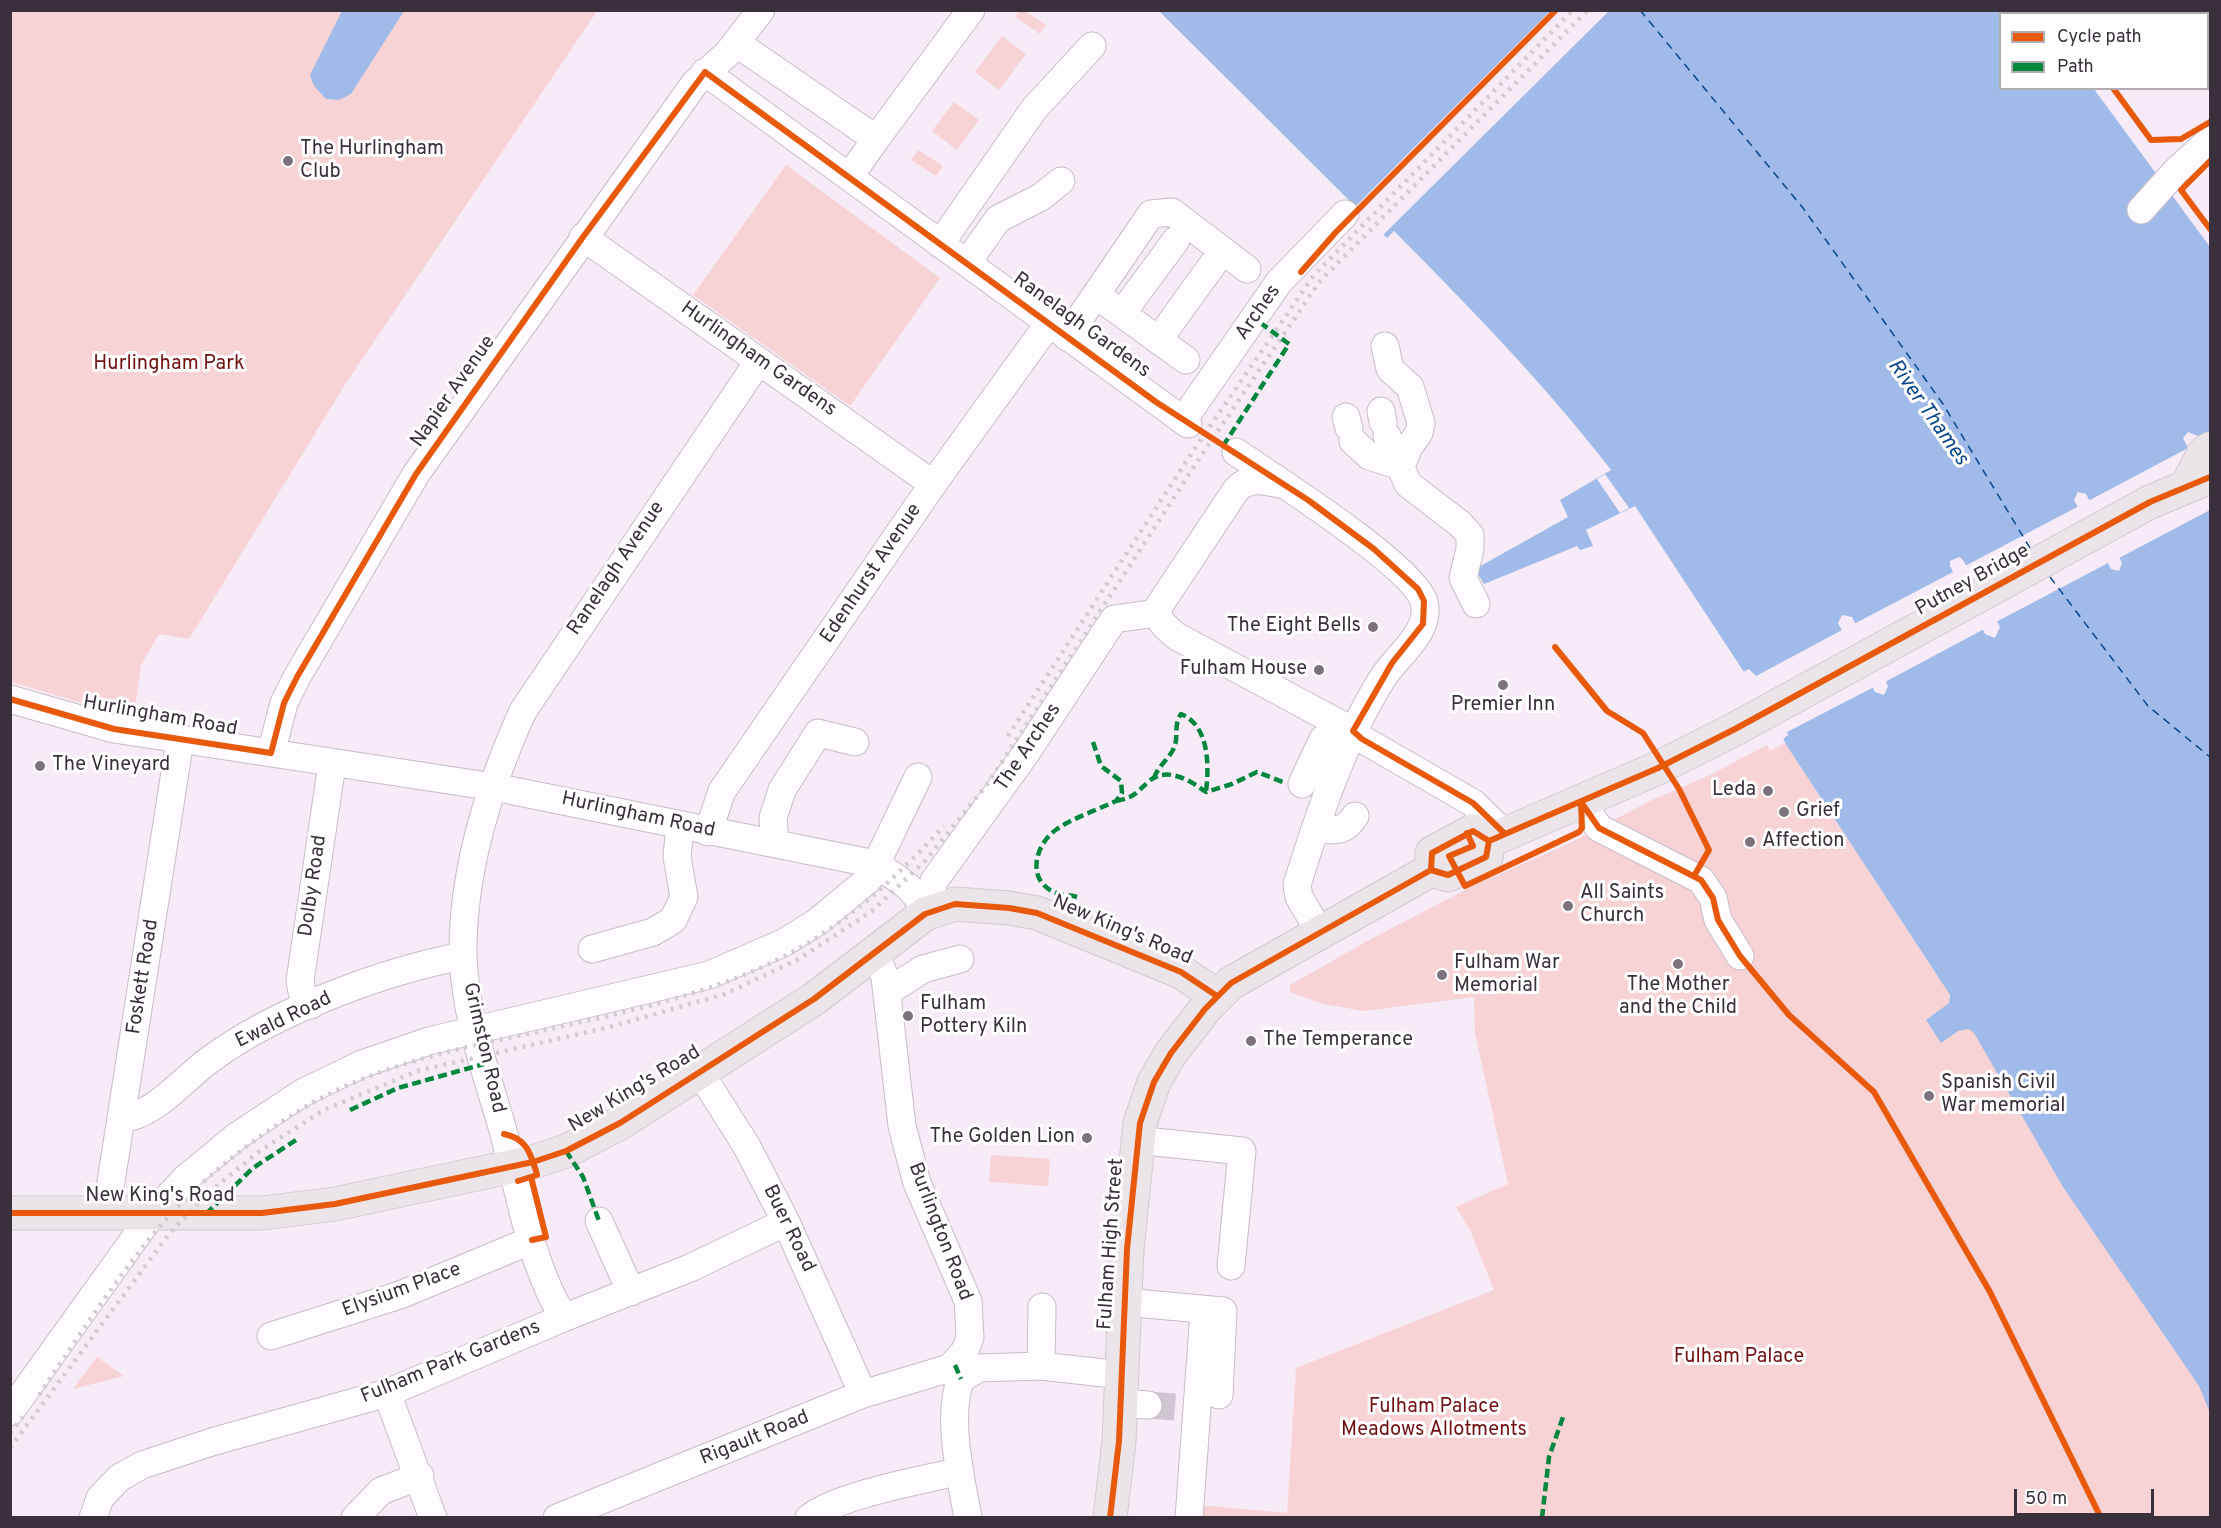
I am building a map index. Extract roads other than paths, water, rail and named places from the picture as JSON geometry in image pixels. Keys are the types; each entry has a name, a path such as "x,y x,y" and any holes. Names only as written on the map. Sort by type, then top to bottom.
{"main road":[{"path":"2199,481 2204,453 2211,449"},
{"name":"Putney Bridge","path":"1497,838 1658,768 1753,719 2150,502 2199,481"},
{"name":"Fulham High Street","path":"1110,1518 1130,1394 1124,1302 1137,1140 1154,1082 1171,1053 1217,996 1248,973 1321,934 1431,870 1432,853 1467,833 1473,831 1497,838"},
{"name":"New King's Road","path":"10,1213 262,1213 335,1204 514,1167 566,1151 620,1124 814,999 924,914 955,904 1037,913 1181,972 1217,996"}],"street":[{"name":"Napier Avenue","path":"271,753 284,703 297,677 379,535 441,438 583,237 705,72 728,53 761,10"},
{"path":"849,177 972,10"},
{"path":"736,43 876,139"},
{"path":"940,244 1034,109 1092,46"},
{"name":"Ranelagh Gardens","path":"705,72 1185,422"},
{"path":"2141,210 2169,179 2211,140"},
{"path":"967,263 998,219 1041,197 1061,181"},
{"name":"Edenhurst Avenue","path":"708,832 722,791 933,484 1058,330 1096,295 1151,214 1172,212 1247,269"},
{"name":"Arches","path":"1185,422 1279,282 1345,214"},
{"name":"Hurlingham Gardens","path":"583,237 933,484"},
{"path":"1123,312 1176,240"},
{"path":"1160,339 1213,264"},
{"path":"1096,295 1123,312 1186,360"},
{"path":"1385,346 1390,369 1410,387 1421,423 1419,434 1409,447 1401,466"},
{"name":"Ranelagh Avenue","path":"494,786 507,746 523,711 758,362"},
{"path":"1384,423 1408,484 1460,524 1470,535 1470,549 1463,578 1476,604"},
{"path":"1349,429 1369,456 1401,466"},
{"path":"1236,452 1374,549 1418,589 1424,601 1425,614 1419,631 1392,663 1353,731 1297,885 1299,897 1321,934"},
{"path":"1283,485 1258,481 1242,483 1171,588 1157,613 1161,622 1176,636 1353,731 1362,739 1473,803 1497,838"},
{"name":"The Arches","path":"924,914 934,881 1019,763 1114,619 1157,613"},
{"name":"Hurlingham Road","path":"10,699 114,729 332,764 494,786 708,832 775,842 875,864 914,889 921,900 924,914"},
{"path":"775,842 773,818 782,790 818,733 855,742"},
{"path":"1302,783 1323,739"},
{"name":"Foskett Road","path":"106,1214 180,740"},
{"name":"Dolby Road","path":"311,1005 302,992 300,981 332,764"},
{"path":"10,1412 153,1213 186,1178 237,1137 302,1093 362,1064 429,1041 709,975 748,959 800,933 850,897 869,879 918,777"},
{"name":"Grimston Road","path":"494,786 474,856 463,956 468,1006 514,1167 532,1240 549,1290 563,1318"},
{"path":"1581,802 1599,828 1701,880 1713,898 1719,920 1740,956"},
{"path":"1316,829 1341,830 1350,826 1355,816"},
{"path":"592,949 653,932 673,920 684,897 677,857 680,826"},
{"name":"Burlington Road","path":"875,953 885,977 902,1126 917,1183 968,1300 970,1337 958,1372 956,1395 960,1471 968,1518"},
{"name":"Ewald Road","path":"122,1118 132,1118 149,1109 209,1060 259,1030 311,1005 388,973 463,956"},
{"path":"887,992 923,969 960,959"},
{"name":"Buer Road","path":"699,1071 746,1145 786,1222 863,1394"},
{"path":"1137,1140 1242,1151 1231,1266"},
{"path":"600,1221 631,1292"},
{"name":"Fulham Park Gardens","path":"93,1518 100,1498 119,1478 142,1465 215,1441 387,1393 563,1318 690,1268 786,1222"},
{"name":"Elysium Place","path":"271,1336 400,1295 532,1240"},
{"path":"1124,1302 1223,1311 1201,1403"},
{"path":"1041,1366 1042,1307"},
{"path":"1189,1518 1201,1403 1203,1326"},
{"name":"Rigault Road","path":"557,1518 863,1394 958,1372 979,1368 1041,1366 1130,1394"},
{"path":"387,1393 420,1476 433,1518"},
{"path":"816,1515 873,1492 960,1471"},
{"path":"355,1518 381,1491 420,1476"}],"water":[{"path":"342,11 404,11 351,94 339,100 326,99 314,86 310,75"},
{"name":"River Thames","path":"1159,11 2036,11 2038,12 1999,12 1999,90 2095,90 2210,247 2210,460 2198,436 2188,432 2183,438 2210,490 2210,1413 2199,1386 2063,1187 1974,1033 1969,1029 1958,1031 1941,1043 1926,1020 1949,1003 1950,995 1785,743 1783,738 1788,735 1749,670 1744,672 1635,506 1586,530 1593,546 1580,550 1577,546 1484,584 1475,569 1568,517 1560,500 1611,470 1560,407 1506,347 1394,231 1387,238","holes":["2078,492 2086,494 2122,563 2119,571 2111,569 2074,500","1959,557 1963,560 2000,627 1995,638 1985,634 1950,566 1950,561","1842,615 1852,617 1888,686 1884,695 1875,692 1838,623"]}],"tunnel":[{"path":"1148,1405 1188,1408"}],"railway":[{"path":"1008,736 1195,448 1314,275 1573,10"},
{"path":"10,1448 169,1234 208,1193 261,1150 324,1110 417,1071 606,1028 725,994 799,959 872,911 925,861 989,782 1203,453 1320,281 1588,10"},
{"path":"39,1395 124,1271 172,1213 229,1160 292,1115 340,1089 394,1067 450,1051 649,1006 687,995 760,968 828,930 859,907 903,868 944,826"},
{"path":"10,1433 25,1414"}],"place":[{"name":"The Hurlingham Club","path":"288,161"},
{"name":"The Eight Bells","path":"1373,627"},
{"name":"Fulham House","path":"1319,670"},
{"name":"Premier Inn","path":"1503,685"},
{"name":"The Vineyard","path":"40,766"},
{"name":"Leda","path":"1768,791"},
{"name":"Grief","path":"1784,812"},
{"name":"Affection","path":"1750,842"},
{"name":"All Saints Church","path":"1568,906"},
{"name":"The Mother and the Child","path":"1678,964"},
{"name":"Fulham War Memorial","path":"1442,975"},
{"name":"Fulham Pottery Kiln","path":"908,1016"},
{"name":"The Temperance","path":"1251,1041"},
{"name":"Spanish Civil War memorial","path":"1929,1096"},
{"name":"The Golden Lion","path":"1087,1138"}],"park label":[{"name":"Hurlingham Park","path":"169,365"},
{"name":"Fulham Palace","path":"1739,1358"},
{"name":"Fulham Palace Meadows Allotments","path":"1434,1420"}]}
